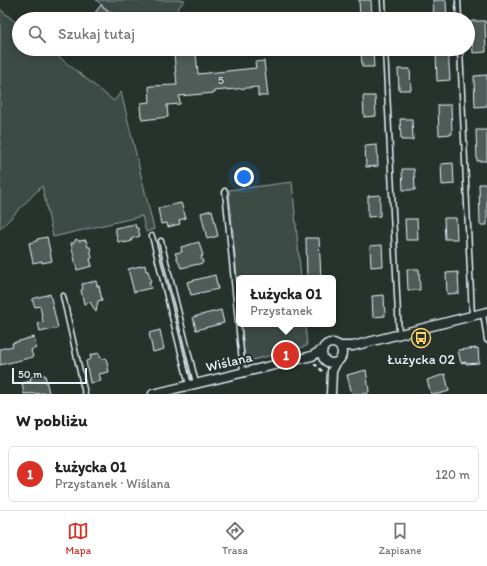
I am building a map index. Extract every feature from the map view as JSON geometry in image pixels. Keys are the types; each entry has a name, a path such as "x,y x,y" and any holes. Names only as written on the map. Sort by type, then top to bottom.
{"street":[{"path":"341,350 485,313"},
{"path":"328,361 340,360 341,350 335,343 328,344 328,361 331,394"},
{"name":"Wiślana","path":"153,394 312,356 328,361"}],"lane":[{"path":"383,0 384,12"},
{"path":"458,0 459,12"},
{"path":"385,56 399,335"},
{"path":"460,56 472,316"},
{"path":"225,191 236,302"},
{"path":"152,236 192,384"},
{"path":"161,241 192,384"},
{"path":"63,296 85,394"},
{"path":"485,313 487,340"},
{"path":"239,327 243,372"}],"shaded area":[{"path":"96,0 185,0 175,12 111,12"},
{"path":"0,9 12,19 12,56 58,56 114,101 121,92 154,229 146,232 142,216 53,237 42,186 0,229"},
{"path":"292,182 301,275 237,275 229,190"},
{"path":"241,327 305,327 307,346 245,362"}],"building":[{"path":"359,0 371,0 372,12 360,12"},
{"path":"433,0 446,0 447,12 434,12"},
{"path":"101,5 110,12 96,12"},
{"path":"475,21 485,21 486,52 475,53"},
{"path":"174,56 196,56 198,74 256,68 255,62 264,61 268,96 258,96 258,87 179,96 180,104 167,105 168,117 142,120 140,106 141,103 150,102 150,86 177,85"},
{"path":"361,56 373,56 374,67 362,67"},
{"path":"436,56 448,56 450,80 437,81"},
{"path":"398,69 410,69 411,90 399,90"},
{"path":"487,75 487,106 475,107 474,76"},
{"path":"363,96 375,96 376,116 364,117"},
{"path":"438,105 451,105 452,134 439,135"},
{"path":"400,119 412,119 413,140 401,140"},
{"path":"476,130 487,130 487,161 477,161"},
{"path":"377,145 378,166 366,167 365,146"},
{"path":"453,163 454,184 442,185 441,164"},
{"path":"402,169 414,169 415,190 403,190"},
{"path":"479,184 487,184 487,225 480,225"},
{"path":"380,195 380,216 368,217 368,196"},
{"path":"181,203 186,218 179,220 180,224 168,227 167,223 161,224 158,208"},
{"path":"212,210 218,236 207,239 201,213"},
{"path":"444,218 456,218 457,239 445,239"},
{"path":"405,219 417,219 418,240 406,240"},
{"path":"135,224 136,228 138,228 140,236 131,239 132,241 124,243 123,241 118,242 115,228"},
{"path":"47,237 52,261 33,263 29,243 37,241 37,239"},
{"path":"306,238 319,238 321,275 307,275"},
{"path":"76,239 79,241 86,240 88,247 90,247 92,258 90,259 92,266 77,270 71,243 74,243"},
{"path":"199,242 203,256 201,256 203,263 181,268 175,253 182,252 181,247"},
{"path":"382,245 383,266 371,267 370,246"},
{"path":"145,265 151,281 149,282 151,288 134,292 128,269"},
{"path":"407,269 419,269 420,290 408,290"},
{"path":"458,272 459,293 447,294 446,273"},
{"path":"215,275 218,289 191,295 187,282"},
{"path":"96,281 97,286 99,286 102,300 98,301 96,312 90,302 84,304 81,290 83,289 82,284"},
{"path":"50,294 58,328 40,332 38,323 43,322 40,306 35,307 32,299"},
{"path":"384,295 385,316 373,317 372,296"},
{"path":"221,310 224,323 196,330 193,317"},
{"path":"160,330 164,349 153,352 149,333"},
{"path":"34,337 36,348 31,350 33,357 0,365 0,349 13,346 12,343"},
{"path":"478,348 479,363 461,363 458,350"},
{"path":"99,353 101,359 106,358 109,372 99,374 101,381 90,383 86,361 91,359 90,355"},
{"path":"366,370 369,391 367,394 352,394 347,375"},
{"path":"445,374 449,391 439,394 431,394 427,380"},
{"path":"35,375 45,375 49,393 24,394 22,383 31,381 30,378"}],"place":[{"name":"Łużycka 02","path":"421,338"},
{"name":"Łużycka 01","path":"286,355"}]}
